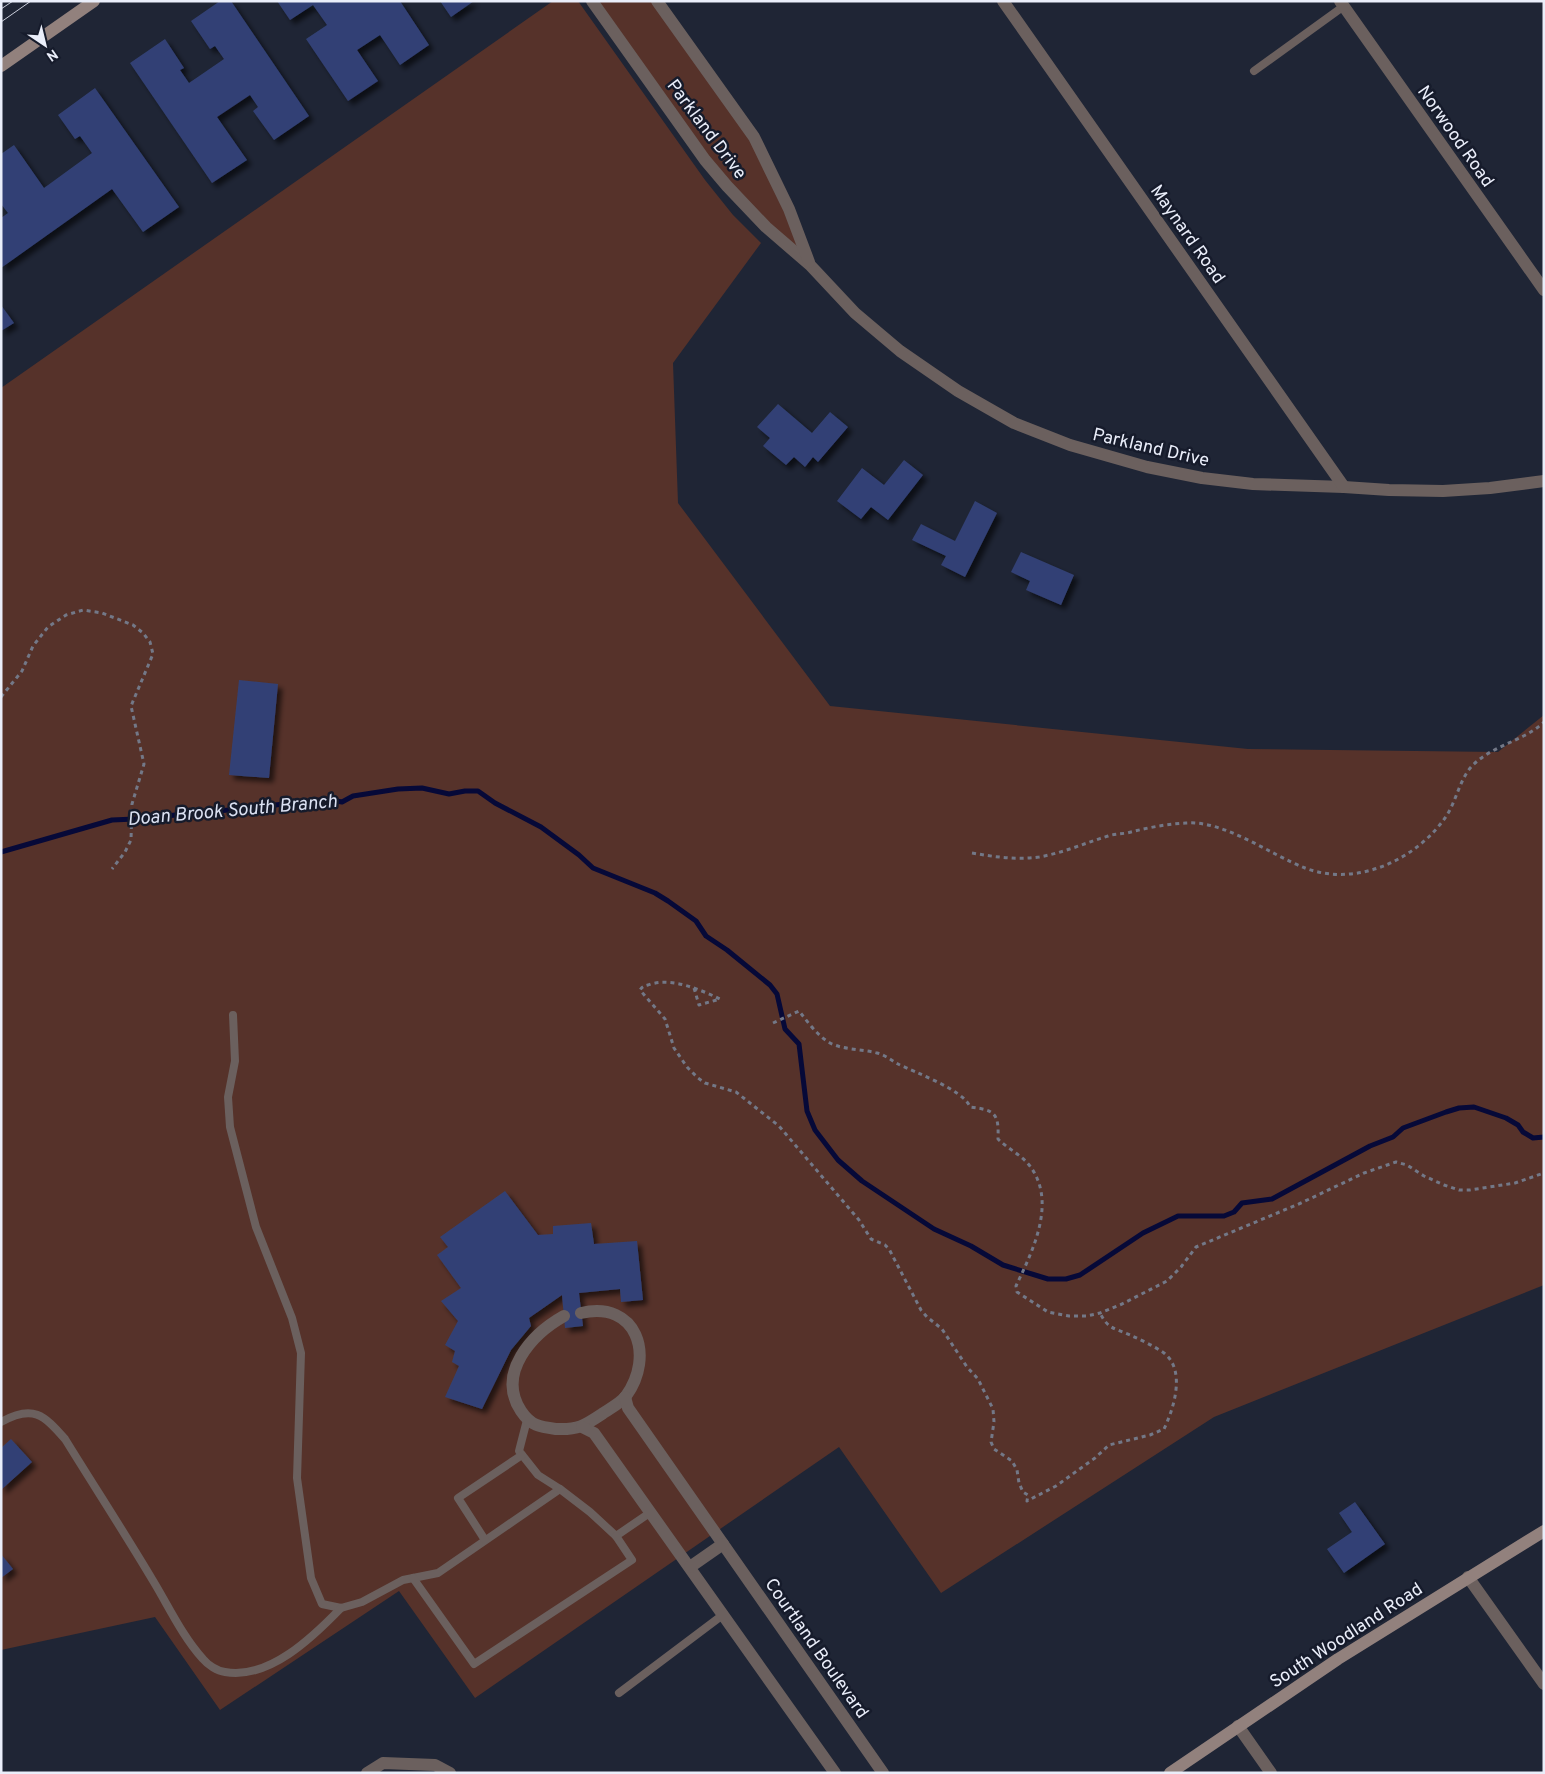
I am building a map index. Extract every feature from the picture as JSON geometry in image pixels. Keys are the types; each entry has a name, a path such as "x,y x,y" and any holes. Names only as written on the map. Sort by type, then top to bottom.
{"street":[{"path":"1,66 94,1"},
{"name":"Parkland Drive","path":"592,1 705,160 766,227 810,265 855,313 900,351 958,390 1014,423 1070,445 1147,467 1253,484 1443,491 1490,488 1544,481"},
{"name":"Parkland Drive","path":"657,1 754,136 789,209 810,265"},
{"name":"Maynard Road","path":"1003,1 1344,487"},
{"name":"Norwood Road","path":"1342,4 1544,290"},
{"path":"564,1316 544,1330 526,1348 517,1362 512,1378 512,1394 517,1405 527,1420 541,1428 562,1429 582,1427 625,1397 636,1379 640,1361 638,1340 633,1328 620,1315 606,1311 593,1310 582,1312"},
{"name":"Courtland Boulevard","path":"625,1397 628,1408 884,1773"},
{"path":"582,1427 594,1434 690,1566 835,1773"},
{"name":"South Woodland Road","path":"1170,1773 1338,1659 1544,1531"},
{"path":"690,1566 723,1544"},
{"path":"1468,1577 1544,1684"},
{"path":"1238,1726 1271,1773"},
{"path":"367,1773 383,1763 435,1765 450,1773"}],"lane":[{"path":"1254,71 1342,4"},
{"path":"233,1015 235,1061 228,1097 230,1127 256,1227 292,1318 301,1353 297,1478 311,1578 322,1604 341,1608 362,1602 403,1580 438,1573 560,1489"},
{"path":"1,1422 22,1414 35,1413 49,1421 65,1439 175,1619 209,1666 225,1672 248,1672 269,1666 299,1647 323,1627 341,1608"},
{"path":"413,1578 474,1664 632,1560 616,1536 590,1512 538,1475 522,1455 519,1451 527,1420"},
{"path":"485,1540 458,1498 522,1455"},
{"path":"616,1536 651,1512"},
{"path":"619,1693 724,1614"}],"path":[{"path":"1,696 22,671 33,646 48,627 66,615 83,610 102,613 133,625 150,642 153,654 131,706 144,764 132,804 131,840 125,852 112,869"},
{"path":"972,853 1012,859 1040,856 1066,850 1111,835 1177,823 1199,823 1230,832 1307,869 1338,875 1355,875 1383,866 1414,849 1438,828 1448,814 1466,773 1474,764 1544,722"},
{"path":"694,988 699,1005 720,999 694,988 660,981 643,986 640,990 665,1019 674,1048 687,1067 705,1082 736,1092 779,1126 859,1220 871,1239 886,1245 921,1310 942,1328 967,1367 978,1379 993,1409 994,1422 991,1442 994,1449 1012,1460 1017,1470 1019,1484 1023,1492 1028,1495 1027,1501 1056,1486 1095,1458 1109,1445 1150,1435 1164,1429 1173,1412 1177,1374 1171,1361 1164,1353 1106,1325 1100,1313"},
{"path":"773,1024 799,1011 821,1037 831,1044 886,1056 954,1091 968,1102 970,1107 992,1111 998,1119 998,1139 1005,1146 1020,1155 1032,1168 1041,1192 1043,1208 1036,1239 1016,1286 1017,1292 1048,1312 1069,1316 1087,1316 1122,1304 1167,1281 1181,1267 1196,1247 1301,1203 1364,1173 1396,1162 1408,1165 1424,1176 1459,1190 1470,1190 1515,1182 1544,1174"}],"shaded area":[{"path":"553,1 578,1 705,180 733,215 761,243 673,363 678,503 830,706 1248,749 1498,752 1544,715 1544,1285 1214,1417 941,1593 839,1447 475,1698 399,1591 220,1710 155,1617 1,1650 1,388"},
{"path":"592,1 657,1 754,137 810,265 727,186"}],"building":[{"path":"220,1 231,1 309,116 274,140 253,111 258,107 250,95 217,117 247,160 212,183 130,63 165,39 184,68 180,70 189,83 224,59 215,46 210,49 191,21"},
{"path":"277,1 400,1 429,45 400,65 380,35 357,50 378,81 348,101 306,39 327,25 313,5 290,20"},
{"path":"440,1 474,1 451,17"},
{"path":"95,88 179,207 143,232 112,189 1,268 1,218 8,213 1,204 1,154 14,145 44,188 92,153 80,136 75,139 58,115"},
{"path":"1,305 14,323 1,331"},
{"path":"778,404 812,433 830,412 848,427 818,462 813,457 805,467 794,457 786,465 763,446 770,438 757,427"},
{"path":"904,460 923,475 888,520 871,507 861,519 837,501 862,468 884,485"},
{"path":"975,501 997,513 965,577 941,565 946,556 912,540 921,524 955,541"},
{"path":"1021,552 1074,575 1061,605 1026,590 1030,581 1011,572"},
{"path":"239,680 278,684 269,778 229,775"},
{"path":"505,1191 538,1235 553,1234 553,1226 591,1223 594,1244 637,1241 643,1300 621,1302 620,1289 579,1293 583,1326 565,1328 562,1295 529,1318 531,1326 511,1350 482,1409 445,1397 459,1366 452,1362 455,1351 445,1345 458,1321 441,1301 461,1288 437,1255 448,1247 440,1237"},
{"path":"11,1439 32,1462 1,1490 1,1448"},
{"path":"1355,1502 1385,1544 1344,1573 1327,1549 1352,1532 1339,1513"},
{"path":"1,1554 13,1569 1,1578"}],"waterway":[{"name":"Doan Brook South Branch","path":"1,852 112,820 229,810 313,800 342,802 353,796 398,789 422,788 449,794 478,791 495,803 541,827 579,855 593,868 655,893 668,901 696,921 706,936 727,950 770,985 777,994 785,1029 799,1044 807,1111 815,1130 838,1160 862,1181 934,1229 971,1246 1003,1265 1048,1279 1066,1279 1080,1275 1143,1233 1178,1216 1224,1216 1234,1212 1242,1203 1272,1199 1370,1146 1393,1137 1403,1128 1459,1108 1474,1107 1506,1118 1518,1125 1523,1132 1533,1138 1544,1137"}],"tram line":[{"path":"1,9 13,1"},
{"path":"1,22 31,1"}]}
